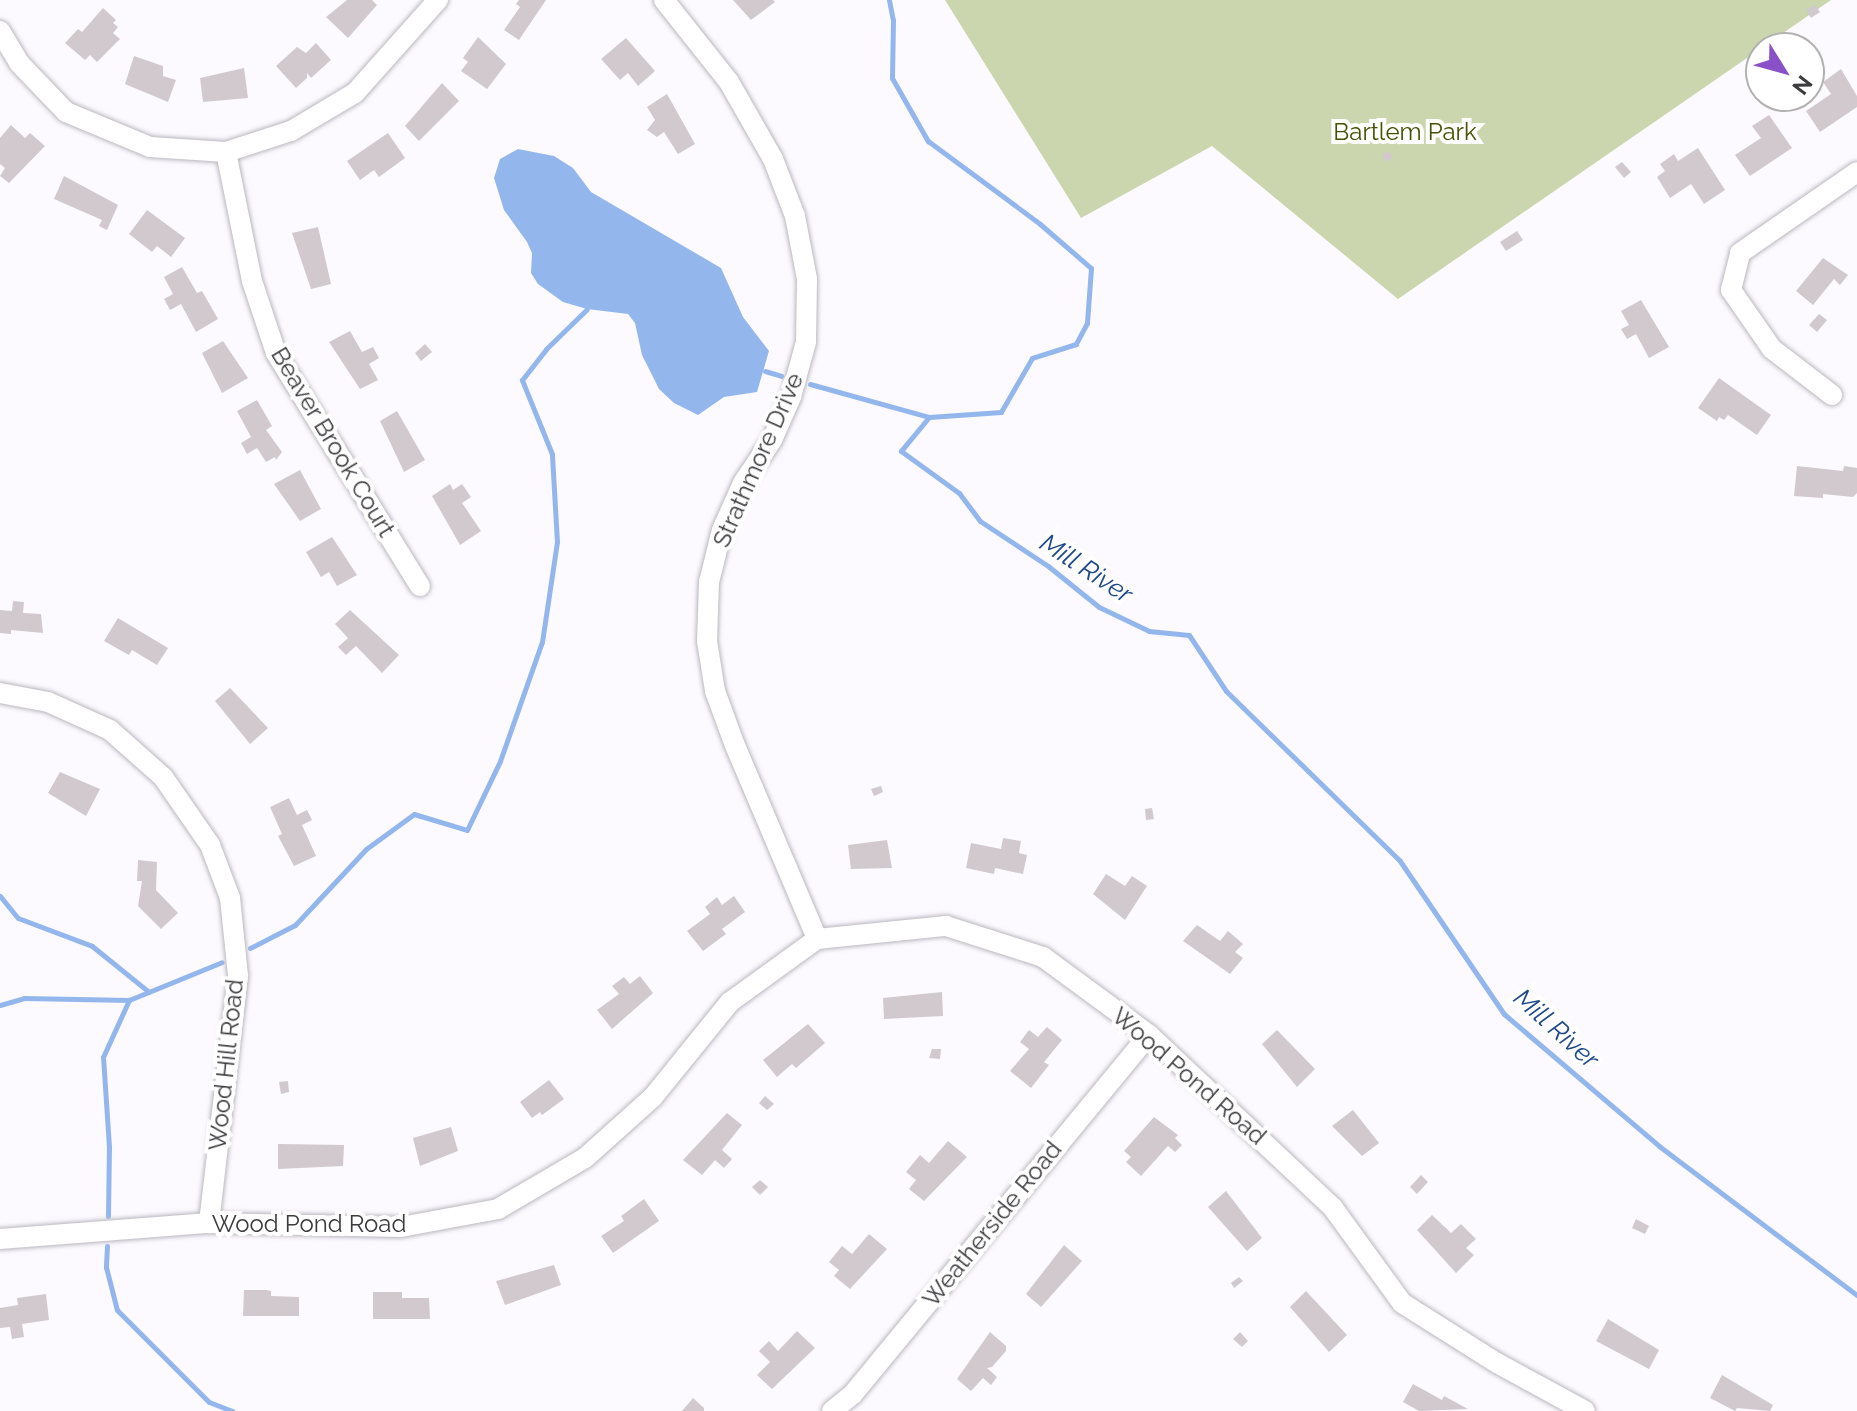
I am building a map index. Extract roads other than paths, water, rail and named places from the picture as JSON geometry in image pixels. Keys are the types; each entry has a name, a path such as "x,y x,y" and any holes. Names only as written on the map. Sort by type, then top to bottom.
{"street":[{"path":"0,31 19,63 66,112 150,147 226,152 291,131 355,93 438,0"},
{"name":"Strathmore Drive","path":"664,0 729,82 773,159 795,216 807,279 806,342 791,397 772,440 743,483 722,530 709,582 707,641 715,691 734,743 817,939"},
{"name":"Beaver Brook Court","path":"226,152 252,281 276,353 420,586"},
{"path":"1832,395 1772,349 1731,290 1740,253 1857,172"},
{"name":"Wood Hill Road","path":"0,693 48,702 110,730 163,777 210,845 230,898 238,976 209,1223"},
{"name":"Wood Pond Road","path":"0,1239 209,1223 401,1227 498,1209 585,1158 653,1097 730,1002 817,939 946,926 1043,957 1149,1035 1333,1208 1402,1303 1497,1363 1585,1411"},
{"name":"Weatherside Road","path":"832,1411 853,1394 1149,1035"}],"water":[{"path":"518,149 554,156 573,168 591,192 721,268 743,317 769,351 757,392 724,397 698,415 674,403 659,389 642,355 635,323 628,314 587,309 563,302 538,284 531,273 532,253 504,210 494,178 500,159"}],"waterway":[{"name":"Mill River","path":"889,0 893,20 892,78 928,141 1040,224 1091,268 1087,323 1076,344 1032,358 1001,412 929,417 901,451 959,493 980,521 1048,566 1099,607 1149,631 1189,635 1226,691 1400,861 1504,1014 1659,1146 1857,1295"},
{"path":"250,948 295,925 366,849 414,814 467,830 500,761 542,642 557,542 552,454 522,380 546,349 587,309"},
{"path":"765,371 781,376"},
{"path":"810,384 929,417"},
{"path":"0,896 18,918 92,946 149,992"},
{"path":"0,1005 24,998 129,1000 222,962"},
{"path":"108,1216 109,1147 103,1057 129,1000"},
{"path":"107,1246 106,1267 117,1310 209,1402 232,1411"}],"park label":[{"name":"Bartlem Park","path":"1405,132"}]}
